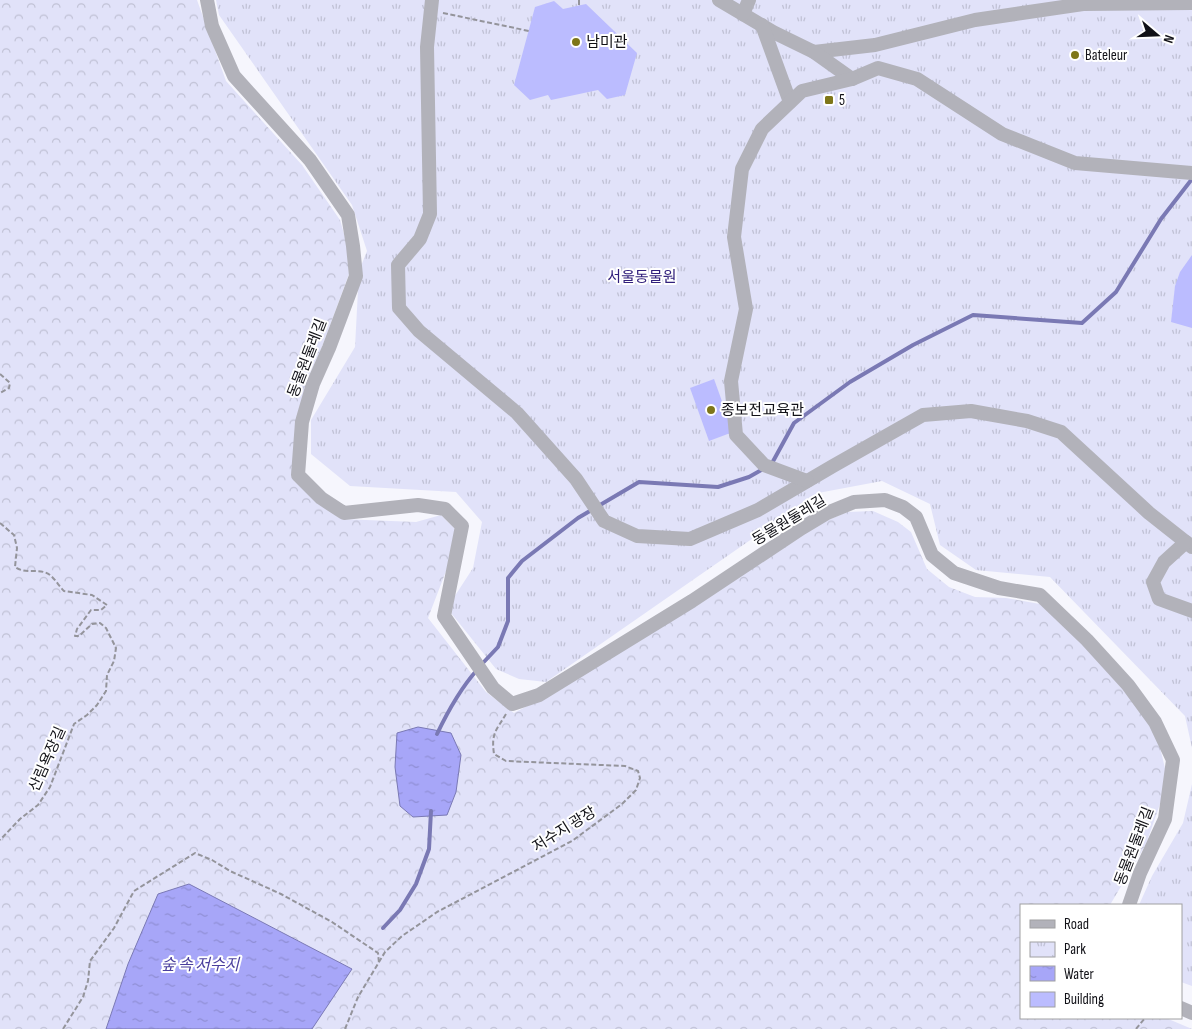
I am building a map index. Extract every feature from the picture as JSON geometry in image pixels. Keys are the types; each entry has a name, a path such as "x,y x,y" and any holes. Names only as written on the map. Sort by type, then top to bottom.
{"street":[{"name":"동물원둘레길","path":"206,0 212,26 234,76 310,160 348,215 356,276 312,384 302,422 298,475 321,498 344,513 418,506 445,509 462,526 444,616 493,688 512,704 539,695 692,601 827,513 854,502 886,500 903,507 916,517 932,555 954,573 989,585 1040,595 1087,640 1128,686 1155,722 1173,760 1165,819 1140,873 1129,904"},
{"path":"719,0 814,52 852,79"},
{"path":"743,14 749,0"},
{"path":"814,52 875,45 976,20 1083,4 1192,3"},
{"path":"432,5 427,47 430,214 420,239 398,265 399,308 419,331 517,412 576,479 604,521 636,536 690,539 758,510 923,415 971,411 1027,421 1061,432 1149,513 1189,544 1164,562 1153,582 1159,599 1192,611"},
{"path":"762,25 790,102"},
{"path":"807,481 770,467 736,435 731,381 746,309 734,237 742,169 762,129 802,91 852,79 878,68 917,79 1002,134 1075,163 1191,173"}],"path":[{"path":"579,0 579,6"},
{"path":"432,5 529,31"},
{"path":"0,374 10,382 9,388 0,393"},
{"name":"산림욕장길","path":"0,523 14,535 16,548 15,567 21,571 36,570 49,574 64,591 92,595 107,605 101,610 90,610 77,629 75,636 79,636 92,624 100,623 106,628 116,648 114,661 107,675 106,691 97,705 74,724 50,787 38,805 0,840"},
{"name":"저수지 광장","path":"345,1029 358,997 379,965 385,952 402,936 438,912 572,841 622,804 636,790 640,778 638,772 625,766 506,761 494,754 492,741 495,731 512,704"},
{"path":"63,1029 84,997 90,961 114,928 134,891 195,854 212,860 230,871 281,894 347,931 378,953 379,965"},
{"path":"1136,1029 1144,1019"}],"green space":[{"path":"0,0 197,0 226,81 302,165 340,220 347,244 349,274 322,347 306,382 299,417 294,481 341,519 416,522 441,515 458,532 448,566 428,618 486,692 514,713 542,698 805,530 847,512 873,511 898,522 911,532 927,569 949,587 975,597 1006,598 1040,604 1096,655 1143,707 1159,743 1168,781 1146,844 1111,904 1020,904 1020,1019 1168,1019 1192,1029 0,1029"},
{"name":"서울동물원","path":"216,0 1192,0 1192,748 1185,716 1050,577 976,570 940,545 930,504 882,481 818,493 546,682 519,679 496,669 447,608 473,568 482,522 456,492 350,486 311,454 311,420 355,347 359,271 367,251 352,205 219,15"},
{"path":"1192,784 1192,986 1182,982 1182,904 1139,904 1152,876 1183,823"}],"water":[{"path":"418,727 451,733 461,755 456,792 447,815 413,817 400,806 395,767 397,733"},
{"name":"숲 속 저수지","path":"189,884 352,969 312,1029 106,1029 128,964 158,894"}],"building":[{"name":"남미관","path":"554,1 563,9 586,4 637,53 625,95 607,99 598,90 551,100 548,95 530,100 514,85 535,7"},
{"path":"1192,255 1192,328 1171,322 1175,286 1180,272"},
{"name":"종보전교육관","path":"714,379 733,432 709,441 690,388"}],"waterway":[{"path":"771,465 794,423 850,382 913,345 973,315 1082,323 1116,292 1161,219 1192,179"},
{"path":"481,665 498,647 508,621 508,578 522,561 578,518 639,482 718,487 749,477 765,468"},
{"path":"437,734 455,700 477,670"},
{"path":"383,928 400,910 416,884 429,849 431,811"}],"place":[{"name":"남미관","path":"576,42"},
{"name":"Bateleur","path":"1075,55"},
{"name":"5","path":"829,100"},
{"name":"종보전교육관","path":"711,410"}]}
